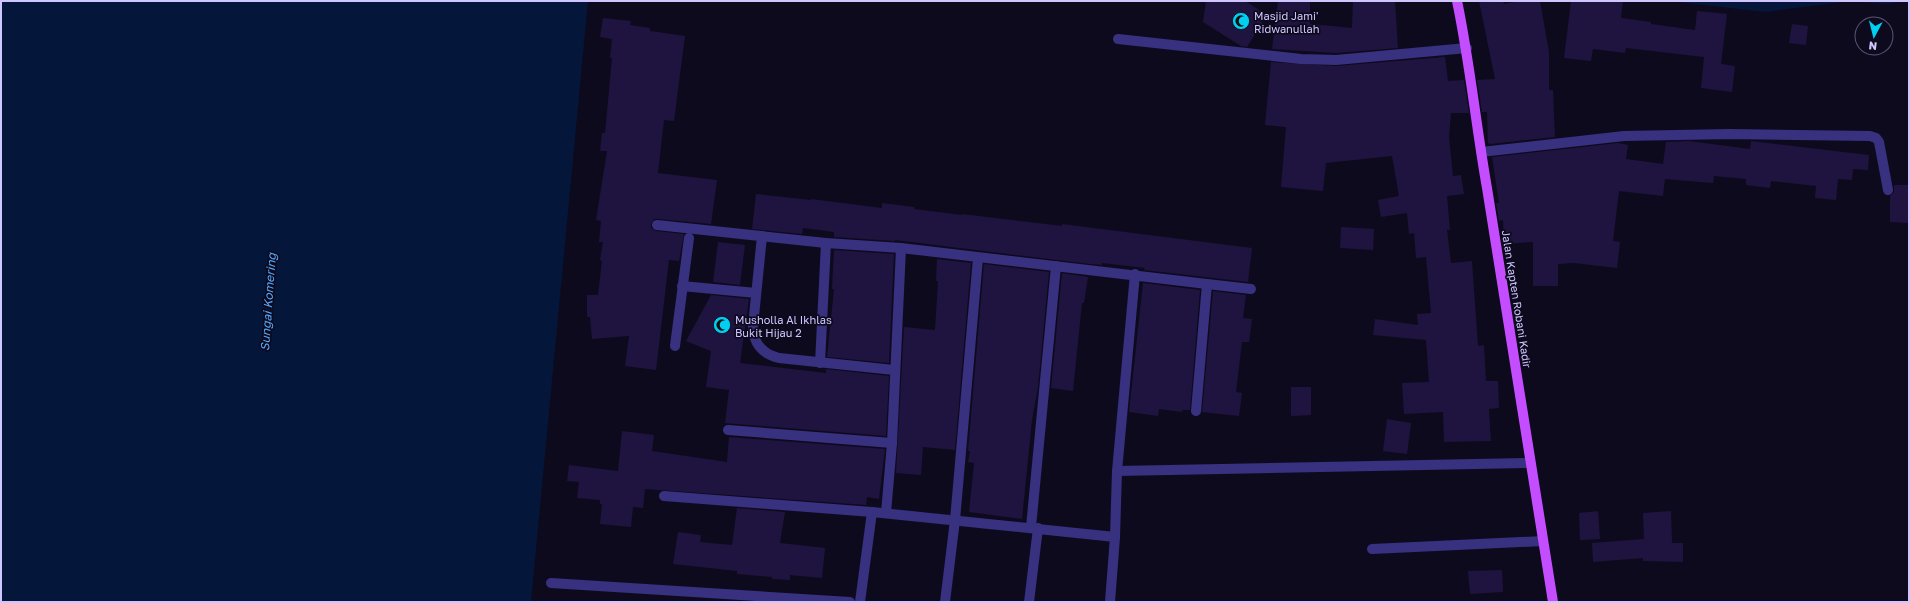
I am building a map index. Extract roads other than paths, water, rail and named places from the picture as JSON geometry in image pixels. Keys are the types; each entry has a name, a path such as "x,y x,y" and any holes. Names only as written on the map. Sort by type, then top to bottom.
{"main road":[{"name":"Jalan Kapten Robani Kadir","path":"1457,1 1467,48 1481,152 1514,348 1530,463 1553,602"}],"street":[{"path":"1118,39 1301,59 1336,60 1467,48"},
{"path":"1481,152 1624,136 1730,134 1870,136 1876,138 1880,142 1888,190"},
{"path":"657,225 826,243 901,248 978,258 1135,274 1251,289"},
{"path":"762,236 753,331 757,345 768,355 779,358 894,370"},
{"path":"674,346 690,238"},
{"path":"820,363 826,243"},
{"path":"886,513 892,443 894,370 901,248"},
{"path":"945,602 955,520 978,258"},
{"path":"1029,602 1056,266"},
{"path":"1110,602 1115,537 1117,471 1135,274"},
{"path":"1196,411 1208,284"},
{"path":"682,286 756,293"},
{"path":"728,430 892,443"},
{"path":"1117,471 1530,463"},
{"path":"664,496 886,513 1115,537"},
{"path":"860,602 872,512"},
{"path":"1372,549 1543,541"},
{"path":"550,584 850,602"}],"water":[{"name":"Sungai Komering","path":"1,1 588,1 531,602 1,602"},
{"path":"1670,1 1850,1 1765,12"},
{"path":"1850,1 1909,1 1884,4"}],"place":[{"name":"Masjid Jami' Ridwanullah","path":"1241,21"},
{"name":"Musholla Al Ikhlas Bukit Hijau 2","path":"722,325"}]}
